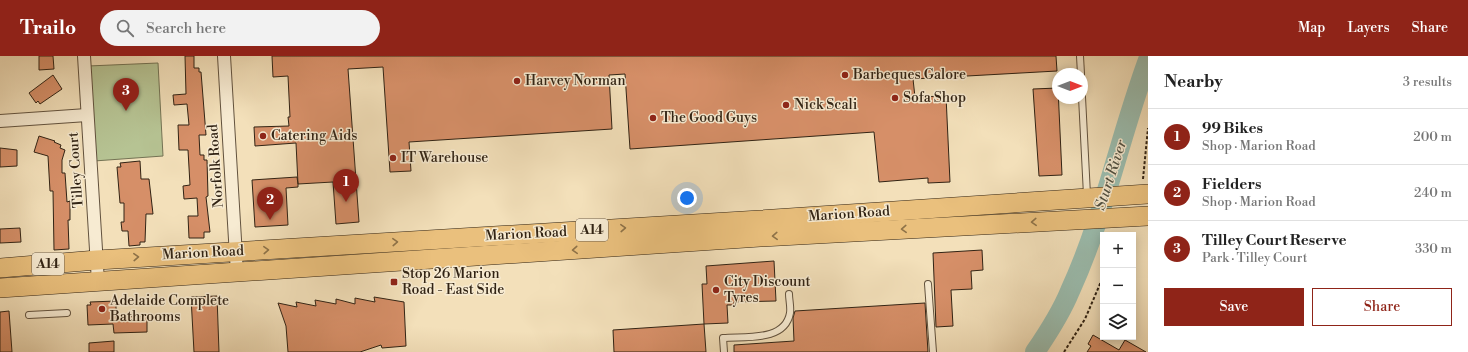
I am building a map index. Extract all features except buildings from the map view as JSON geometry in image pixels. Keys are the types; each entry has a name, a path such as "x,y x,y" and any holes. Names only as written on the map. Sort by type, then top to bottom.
{"main road":[{"name":"Marion Road","path":"0,268 237,251 760,220 1087,197 1143,191"},
{"name":"Marion Road","path":"0,288 760,237 1142,216"}],"street":[{"name":"Tilley Court","path":"84,56 98,282"},
{"name":"Norfolk Road","path":"224,56 237,251 237,273"},
{"path":"0,121 88,115"}],"lane":[{"path":"1080,56 1081,68"},
{"path":"1082,104 1087,197"},
{"path":"928,284 933,352"},
{"path":"724,352 723,338 774,334 781,330 786,324 790,313 789,294"},
{"path":"29,315 67,312"}],"path":[{"path":"1143,191 1148,128"},
{"path":"1064,352 1085,319 1100,284"}],"green space":[{"path":"158,63 163,156 94,161 88,66"}],"waterway":[{"name":"Sturt River","path":"1035,352 1063,307 1082,263 1093,234 1148,60"}],"place":[{"name":"Barbeques Galore","path":"845,75"},
{"name":"Harvey Norman","path":"517,81"},
{"name":"Sofa Shop","path":"895,98"},
{"name":"Nick Scali","path":"786,105"},
{"name":"Tilley Court Reserve","path":"126,111"},
{"name":"The Good Guys","path":"653,118"},
{"name":"Catering Aids","path":"263,136"},
{"name":"IT Warehouse","path":"393,158"},
{"name":"99 Bikes","path":"346,202"},
{"name":"Fielders","path":"270,220"},
{"name":"Stop 26 Marion Road - East Side","path":"394,282"},
{"name":"City Discount Tyres","path":"716,290"},
{"name":"Adelaide Complete Bathrooms","path":"102,309"}]}
